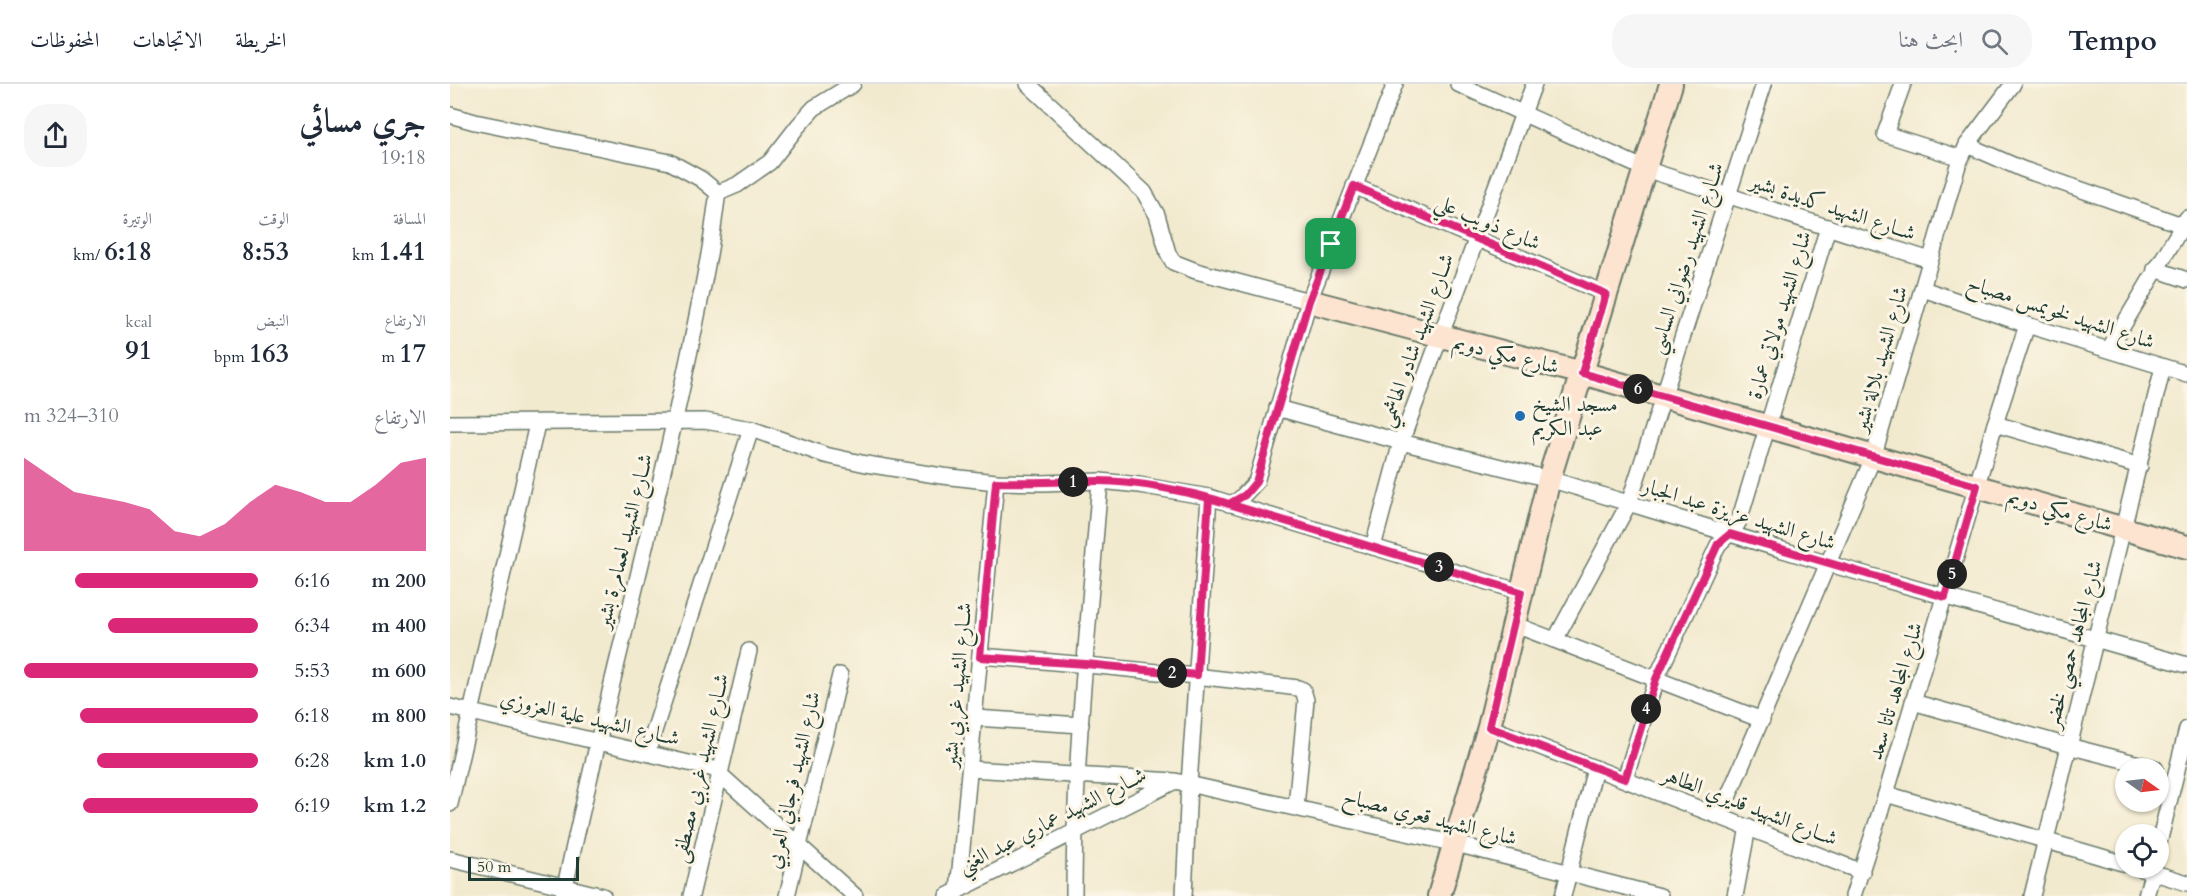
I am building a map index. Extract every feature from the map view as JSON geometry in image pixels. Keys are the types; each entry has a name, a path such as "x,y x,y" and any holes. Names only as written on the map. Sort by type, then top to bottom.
{"street":[{"path":"450,115 670,162 701,179 718,193 737,185 770,162 814,108 853,84"},
{"path":"1028,84 1144,192 1157,215 1168,253 1173,262 1196,271 1309,301"},
{"path":"1229,504 1245,495 1256,482 1309,301 1395,84"},
{"name":"شــارع الشهيد كديدة بشير","path":"1458,84 1645,169 1930,260"},
{"name":"شــارع الشهيد شادو الهاشمي","path":"1372,547 1401,442 1474,240 1534,84"},
{"path":"1439,896 1489,727 1549,479 1671,84"},
{"name":"شــارع الشهيد رضواني الساسي","path":"1555,640 1629,503 1764,84"},
{"path":"1902,84 1885,134 1964,152 2184,221 2109,349"},
{"name":"شارع الشهيد بلالة بشير","path":"1720,816 1873,458 1923,289 1947,197 1964,152 2013,84"},
{"name":"شارع ذويب علي","path":"1354,186 1474,240 1606,294"},
{"name":"شــارع الشهيد لعمامرة بشير","path":"564,892 675,422 708,264 718,193"},
{"name":"شارع الشهيد مولاتي عمارة","path":"1625,779 1656,679 1718,544 1730,534 1738,521 1828,227"},
{"path":"2155,269 2187,280"},
{"name":"شارع الشهيد لخويمس مصباح","path":"1923,289 2028,325 2187,374"},
{"name":"شارع مكي دويم","path":"1309,301 1582,373 2187,548"},
{"name":"شارع المجاهد تاتا سعد","path":"1853,896 1886,794 1995,424 2028,325"},
{"name":"شارع المجاهد حمصي لخضر","path":"2032,896 2068,746 2125,529 2163,367"},
{"name":"شارع الشهيد عزيزة عبد الجبار","path":"1277,408 1549,479 1829,564 2187,665"},
{"path":"450,423 705,421 751,429 825,454 866,464 942,476 996,482 1100,481 1209,498 1521,592"},
{"path":"450,804 537,424"},
{"path":"1995,424 2140,466"},
{"path":"647,753 751,429"},
{"path":"1074,896 1077,776 1100,481"},
{"name":"شــارع الشهيد غربي بشير","path":"952,894 970,769 996,482"},
{"path":"1184,896 1182,782 1197,675 1209,498"},
{"path":"1513,624 1762,720"},
{"name":"شــارع الشهيد غربي مصطفى","path":"691,896 749,651"},
{"path":"980,657 1197,675 1303,690 1306,700 1296,807"},
{"name":"شارع الشهيد فرجاني العربي","path":"787,896 840,675"},
{"path":"1913,702 2117,758"},
{"name":"شــارع الشهيد علية العزوزي","path":"450,707 709,767 719,774"},
{"path":"975,718 1081,725"},
{"name":"شــارع الشهيد قديري الطاهر","path":"1489,727 1862,872"},
{"path":"2166,824 2182,775 2187,729"},
{"path":"1563,896 1595,768"},
{"name":"شارع الشهيد قعري مصباح","path":"970,769 1182,782 1456,844 1660,896"},
{"path":"719,774 855,896"},
{"name":"شــارع الشهيد عماري عبد الغني","path":"952,894 1182,782"},
{"path":"1886,794 2115,861"},
{"path":"1735,896 1748,827"},
{"path":"450,859 564,892 603,896"},
{"path":"2169,876 2187,883"},
{"path":"2146,896 2151,878"}],"place":[{"name":"مسجد الشيخ عبد الكريم","path":"1520,416"}],"route":[{"path":"1331,244 1309,301 1256,482 1239,500 1229,504 1209,498 1139,485 1100,481 996,482 980,657 1197,675 1209,498 1521,592 1489,727 1625,779 1656,679 1718,544 1724,537 1730,534 1945,597 1977,486 1582,373 1606,294 1474,240 1354,186 1331,244"}]}
